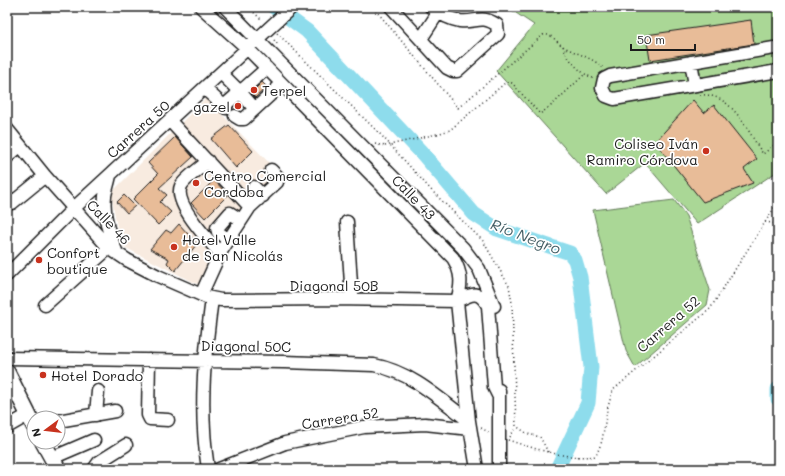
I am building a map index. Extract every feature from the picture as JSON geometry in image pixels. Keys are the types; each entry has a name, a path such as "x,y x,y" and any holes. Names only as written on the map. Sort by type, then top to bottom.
{"main road":[{"path":"7,372 26,410"},
{"path":"48,450 55,463"}],"street":[{"name":"Calle 43","path":"201,7 267,68 453,258 459,268 461,287 457,301 469,425 477,469"},
{"name":"Calle 43","path":"225,7 463,248 479,269 494,303 498,353 499,469"},
{"name":"Carrera 50","path":"7,275 74,208 205,89 292,7"},
{"path":"391,7 447,68 453,71 457,71 498,34 497,25 488,19 478,18 461,21 435,10 421,39"},
{"path":"777,46 691,62 604,71 602,88 606,96 614,99 695,90 778,70"},
{"path":"691,62 695,90"},
{"path":"229,110 240,92 267,68"},
{"path":"221,74 255,108"},
{"path":"205,89 240,119 244,119 282,84"},
{"path":"170,121 250,207"},
{"name":"Calle 46","path":"7,129 45,176 113,251 158,276 207,297"},
{"path":"7,157 20,146"},
{"path":"208,161 181,185 179,193 192,221 220,253"},
{"path":"208,469 204,445 203,407 207,297 220,253 250,207 277,182 278,177 271,170"},
{"path":"45,305 113,251 105,196 110,175"},
{"path":"7,203 12,203 45,176"},
{"path":"254,187 262,196"},
{"path":"347,222 352,299"},
{"path":"457,301 474,294 480,295 484,298 488,306 494,387 499,397"},
{"name":"Diagonal 50B","path":"207,297 457,301"},
{"name":"Diagonal 50C","path":"7,358 348,364 387,367 417,382 469,425"},
{"path":"149,360 148,415 150,419 155,421 168,420"},
{"path":"96,415 98,391"},
{"path":"66,420 115,411"},
{"path":"7,428 26,423"},
{"name":"Carrera 52","path":"219,469 286,443 364,427 425,424 469,425"},
{"path":"55,463 94,440"},
{"path":"472,444 477,450 481,469"},
{"path":"94,469 100,462 126,445"}],"path":[{"path":"373,7 458,108 543,35 550,35 563,46 599,64 604,71"},
{"path":"563,46 565,53 585,74 595,79 598,75"},
{"path":"385,146 450,130 505,83 512,83 540,114 552,105 585,74"},
{"path":"695,90 726,101 763,154 778,142"},
{"path":"778,95 778,104"},
{"name":"Carrera 52","path":"499,437 549,452 582,457 596,456 602,441 607,410 613,390 710,309 778,202"},
{"path":"765,222 778,224"},
{"path":"469,425 499,437"}],"shaded area":[{"name":"Centro Comercial Cordoba","path":"206,98 280,174 201,286 120,245 111,193"}],"green space":[{"path":"507,7 778,7 778,171 697,224 645,163 606,194 496,71 534,25"},
{"path":"674,200 686,216 710,290 707,305 635,367 626,351 593,210"}],"building":[{"path":"751,20 754,44 650,60 646,35"},
{"path":"262,82 267,87 255,98 251,93"},
{"name":"Coliseo Iván Ramiro Córdova","path":"693,100 704,113 714,105 757,159 744,169 753,183 703,202 655,142"},
{"path":"229,125 253,151 236,168 211,139"},
{"path":"175,137 193,157 159,188 167,195 160,202 171,212 158,225 133,199 158,174 148,163"},
{"path":"214,180 228,195 205,218 191,203"},
{"path":"124,195 135,206 127,213 117,202"},
{"name":"Hotel Valle de San Nicolás","path":"179,224 197,244 175,271 167,263 169,259 150,249 166,230 171,233"}],"waterway":[{"name":"Río Negro","path":"274,7 307,31 422,153 474,214 497,229 570,253 575,260 580,277 591,367 588,403 557,469"},
{"name":"Río Negro","path":"778,389 778,399"}],"place":[{"name":"Terpel","path":"254,90"},
{"name":"gazel","path":"238,106"},
{"name":"Coliseo Iván Ramiro Córdova","path":"706,151"},
{"name":"Centro Comercial Cordoba","path":"196,183"},
{"name":"Hotel Valle de San Nicolás","path":"174,247"},
{"name":"Confort boutique","path":"39,260"},
{"name":"Hotel Dorado","path":"43,375"}]}
